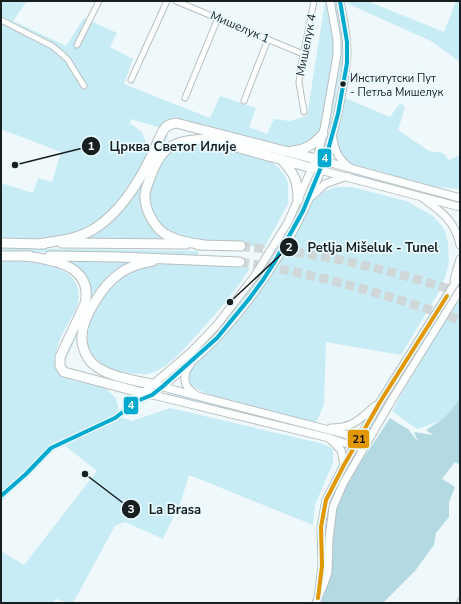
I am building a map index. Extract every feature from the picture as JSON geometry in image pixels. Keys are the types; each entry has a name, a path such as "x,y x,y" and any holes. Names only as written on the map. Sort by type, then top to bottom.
{"highway":[{"path":"38,244 81,235 96,228 112,214 133,189 168,125 176,123 318,164"},
{"path":"204,245 183,241 165,234 157,226 148,212 145,194 159,158 166,150 176,144 207,139 283,155 308,148 328,134"},
{"path":"283,155 295,177 298,189 298,200"},
{"path":"1,244 241,246"},
{"path":"1,256 118,257 240,262"},
{"path":"24,256 50,259 65,264 78,274 85,288 85,304 60,357 59,363 62,370 83,378 147,394"},
{"path":"151,384 104,372 92,363 85,352 82,335 90,311 109,282 130,267 174,259"}],"street":[{"path":"77,45 99,1"},
{"path":"131,80 167,1"},
{"name":"Мишелук 1","path":"176,1 303,54"},
{"name":"Мишелук 4","path":"304,112 299,83 303,54 314,1"},
{"path":"330,1 337,39 337,55 328,134 339,158 353,170"},
{"path":"1,496 26,474 51,448 115,418 147,394 162,387 217,338 259,286 282,249 308,200 328,134 347,63 347,42 340,1"},
{"path":"185,98 218,18"},
{"path":"1,20 52,46 68,60 84,86"},
{"path":"244,101 268,39"},
{"path":"318,164 353,170 460,198"},
{"path":"318,164 348,176 460,207"},
{"path":"137,401 147,394 151,384 191,352 234,305 278,240 318,164"},
{"path":"308,200 325,184 348,176"},
{"path":"419,187 460,193"},
{"path":"420,195 450,220 456,229 460,244"},
{"path":"450,290 460,259"},
{"path":"317,601 322,566 321,527 326,500 380,402 460,275"},
{"path":"317,601 328,572 329,539 333,507 343,484 412,367 460,290"},
{"path":"196,357 187,369 184,378 188,389 201,398"},
{"path":"151,384 359,438 367,442"},
{"path":"147,394 329,438 355,446 362,450"},
{"path":"317,427 337,428 350,426 380,402"},
{"path":"329,438 340,450 344,466"}],"shaded area":[{"path":"1,1 27,1 13,21 66,46 84,18 117,33 110,47 133,59 124,84 210,118 220,96 256,108 249,127 267,134 274,119 290,121 307,116 325,1 327,1 334,53 322,121 317,135 308,143 290,150 173,117 167,120 161,128 131,119 130,124 142,132 148,155 130,188 110,212 93,225 79,232 51,239 1,238 1,183 33,193 38,178 52,182 61,152 1,129"},
{"path":"334,1 336,1 343,37 343,59 330,128 328,128 340,59 341,37"},
{"path":"342,1 367,1 444,32 456,1 460,1 460,62 431,41"},
{"path":"343,97 390,117 400,103 405,107 398,130 429,151 443,153 449,160 460,155 460,189 418,185 358,169 340,157 334,135"},
{"path":"165,134 168,136 145,181 142,200 166,239 87,238 114,219"},
{"path":"197,144 270,161 284,174 288,183 288,204 264,248 183,239 166,231 154,216 148,201 148,195 161,160 177,146"},
{"path":"352,172 460,200 460,203 352,175"},
{"path":"336,187 352,187 406,201 433,216 442,226 446,234 449,263 442,287 401,355 326,342 324,404 316,423 213,397 193,387 190,382 189,373 199,357 237,318 310,204 323,192"},
{"path":"301,202 303,203 291,226 253,287 207,343 189,361 187,360 222,324 248,291 285,233"},
{"path":"1,248 198,251 198,255 1,251"},
{"path":"64,260 135,262 112,275 100,286 66,359 64,359 89,304 84,275 77,266"},
{"path":"1,261 27,262 55,267 66,273 75,281 79,292 77,307 58,344 55,358 57,372 71,380 105,388 116,398 120,417 132,421 170,408 324,444 333,449 333,463 315,505 313,525 189,475 181,501 163,539 125,522 115,526 73,603 67,603 57,599 51,603 1,603 1,551 24,565 97,471 63,444 51,452 1,502"},
{"path":"176,263 250,268 244,278 209,322 180,353 160,369 147,374 136,374 110,368 97,361 91,354 88,346 89,327 100,299 106,291 123,275 136,269 159,264"},
{"path":"460,293 460,396 448,415 432,424 417,429 392,411 440,324"},
{"path":"169,393 345,437 344,439 168,396"},
{"path":"460,396 460,465 455,462 442,479 455,487 449,502 449,517 436,533 434,545 415,571 383,603 321,603 328,583 333,510 343,489 390,418 409,430 418,442 414,432 433,435 426,430 450,412"}],"tunnel":[{"path":"241,246 326,257 393,273 459,292"},
{"path":"240,262 296,272 351,286 460,320"}],"transit line":[{"name":"4","path":"1,496 26,474 51,448 115,418 137,401 152,395 162,387 217,338 263,280 303,211 328,150 338,114 347,63 347,42 340,1"},
{"name":"21","path":"318,598 322,566 321,527 326,500 380,402 447,296"}],"place":[{"name":"Институтски Пут - Петља Мишелук","path":"343,84"},
{"name":"Црква Светог Илије","path":"15,165"},
{"name":"Petlja Mišeluk - Tunel","path":"230,302"},
{"name":"La Brasa","path":"85,474"}]}
